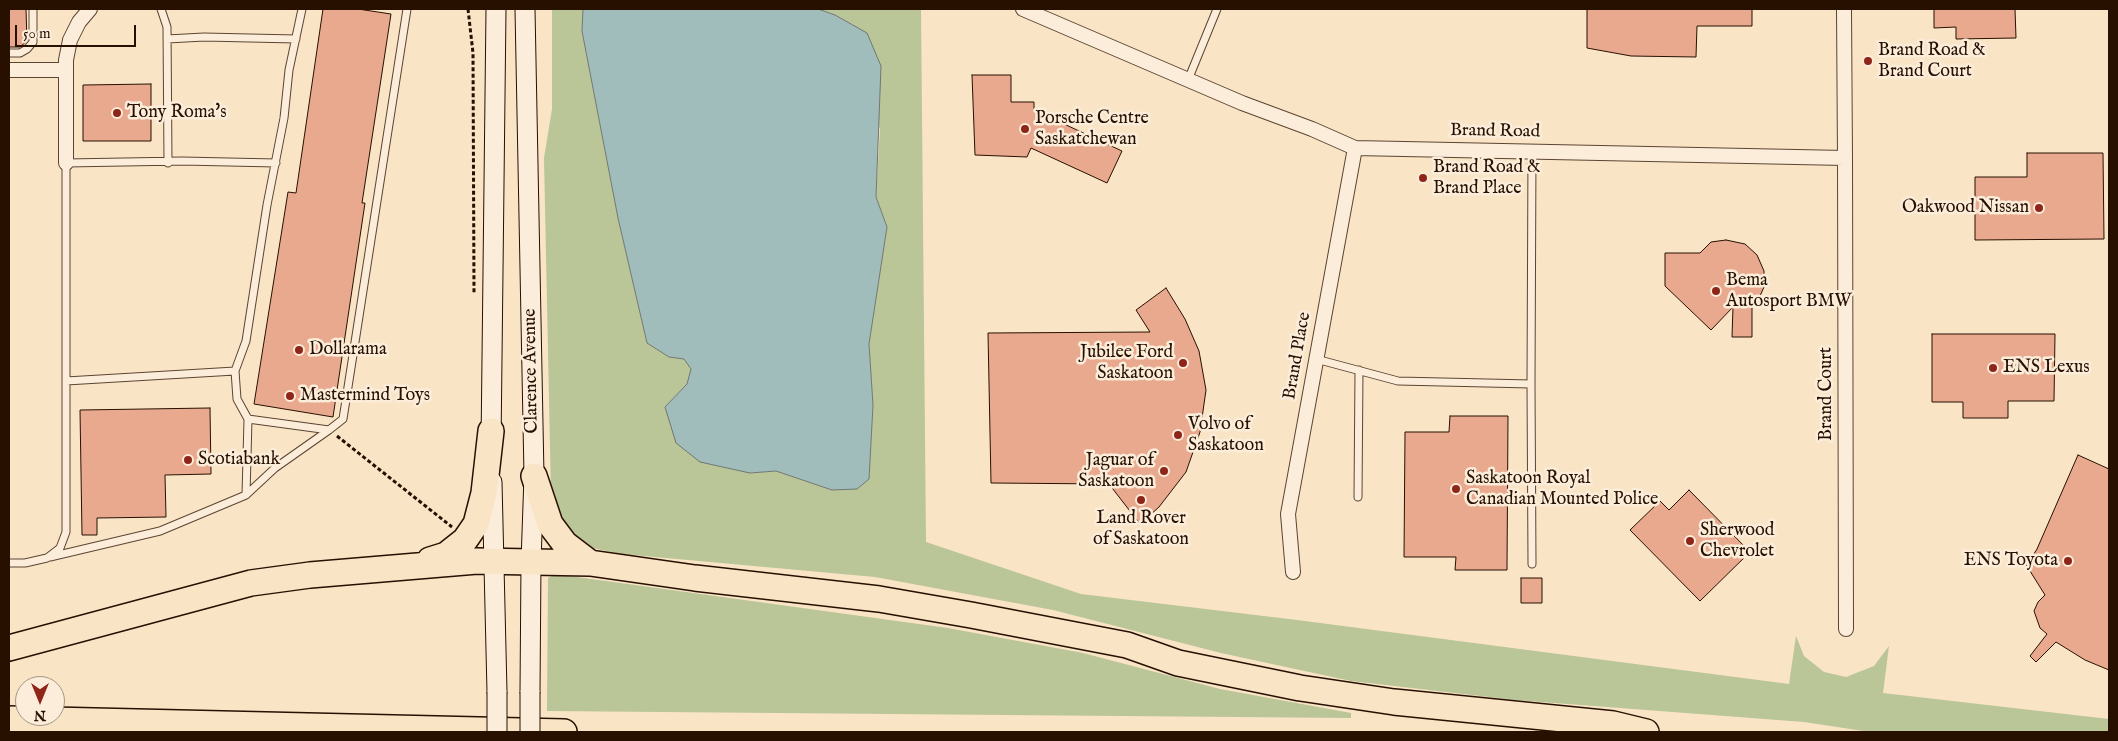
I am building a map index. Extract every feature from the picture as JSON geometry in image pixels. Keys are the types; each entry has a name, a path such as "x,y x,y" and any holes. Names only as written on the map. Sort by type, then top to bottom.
{"highway":[{"path":"412,566 446,555 465,540 476,524 484,493 491,431"},
{"path":"534,476 550,524 565,544 590,563"},
{"path":"9,648 251,584 310,574 494,561 590,563 695,578 879,600 971,615 1127,645 1178,663 1300,688 1394,702 1614,724 1646,732"},
{"path":"9,719 564,732"}],"main road":[{"path":"485,9 496,39"},
{"path":"496,9 491,431 497,732"},
{"name":"Clarence Avenue","path":"526,9 534,476 531,562 530,732"}],"street":[{"path":"66,163 66,70 70,40 79,22 90,9"},
{"name":"Brand Road","path":"1023,9 1188,80 1355,148 1845,158"},
{"path":"1844,9 1845,158"},
{"path":"9,70 66,70"},
{"name":"Brand Place","path":"1293,572 1288,514 1355,148"},
{"name":"Brand Court","path":"1845,158 1846,629"}],"lane":[{"path":"9,54 20,53 34,42 34,9"},
{"path":"160,9 167,27 168,163"},
{"path":"246,495 248,419 237,399 235,371 246,341 267,205 284,118 289,70 302,9"},
{"path":"9,563 25,563 160,531 246,495 276,468 330,430 342,419 407,9"},
{"path":"1188,80 1217,9"},
{"path":"167,39 204,37 296,39"},
{"path":"1532,151 1532,564"},
{"path":"47,558 60,548 66,532 66,163 276,163"},
{"path":"1316,359 1398,381 1531,384"},
{"path":"1358,497 1359,370"},
{"path":"66,381 235,371"},
{"path":"248,419 330,430"}],"path":[{"path":"330,430 456,531"}],"green space":[{"path":"552,9 583,9 582,31 618,218 647,343 669,357 684,359 691,369 687,384 665,407 750,473 776,471 832,490 869,479 873,405 869,344 887,227 876,197 880,129 835,15 818,9 921,9 926,542 1081,594 1789,684 1796,636 1804,656 1824,672 1846,677 1874,666 1889,646 1883,693 2109,719 2109,732 1870,732 1804,722 1515,700 1351,681 1221,653 1053,610 875,577 622,554 587,547 564,529 551,496 544,158 552,109"},
{"path":"555,574 948,628 1083,653 1220,689 1351,713 1351,718 547,711 548,578"}],"water":[{"path":"583,9 818,9 835,15 867,33 881,66 876,197 887,227 869,344 873,405 869,479 857,489 832,490 776,471 750,473 700,462 676,443 665,407 687,384 691,369 684,359 669,357 647,343 618,218 582,31"}],"building":[{"path":"9,9 26,9 27,41 20,47 9,47"},
{"path":"323,9 358,9 391,14 362,203 365,203 333,417 254,404 288,192 296,193"},
{"path":"1587,9 1752,9 1752,26 1697,26 1696,57 1631,56 1587,48"},
{"path":"1934,9 2015,9 2016,38 1956,39 1956,27 1934,28"},
{"name":"Porsche Centre Saskatchewan","path":"972,75 1011,75 1011,102 1034,102 1034,110 1122,151 1107,183 1031,148 1027,157 975,155"},
{"name":"Tony Roma's","path":"151,84 151,141 83,141 83,85"},
{"name":"Oakwood Nissan","path":"2027,153 2103,153 2104,239 1975,240 1975,177 2027,177"},
{"name":"Bema Autosport BMW","path":"1726,240 1745,244 1757,255 1764,271 1764,287 1760,296 1752,304 1752,337 1732,337 1733,307 1711,330 1665,286 1665,253 1700,253 1711,242"},
{"path":"1166,288 1185,319 1199,351 1206,390 1200,432 1186,472 1159,507 1140,524 1109,484 991,483 988,333 1150,332 1136,310"},
{"name":"ENS Lexus","path":"1932,334 2055,334 2054,401 2008,401 2008,418 1963,418 1963,402 1932,402"},
{"path":"210,408 211,474 165,475 166,517 97,518 97,535 82,535 80,410"},
{"name":"Saskatoon Royal Canadian Mounted Police","path":"1450,416 1508,416 1507,570 1455,570 1456,557 1404,557 1405,432 1449,432"},
{"name":"ENS Toyota","path":"2078,455 2109,469 2109,670 2085,660 2056,642 2036,662 2030,656 2047,634 2040,628 2034,611 2038,602 2045,595 2025,563 2030,560 2037,549"},
{"name":"Sherwood Chevrolet","path":"1689,490 1750,552 1700,601 1630,530 1660,501 1669,510"},
{"path":"1521,578 1542,578 1542,603 1521,603"}],"place":[{"name":"Brand Road & Brand Court","path":"1868,61"},
{"name":"Tony Roma's","path":"117,113"},
{"name":"Porsche Centre Saskatchewan","path":"1025,129"},
{"name":"Brand Road & Brand Place","path":"1423,178"},
{"name":"Oakwood Nissan","path":"2039,208"},
{"name":"Bema Autosport BMW","path":"1716,291"},
{"name":"Dollarama","path":"299,350"},
{"name":"Jubilee Ford Saskatoon","path":"1183,363"},
{"name":"ENS Lexus","path":"1993,368"},
{"name":"Mastermind Toys","path":"290,396"},
{"name":"Volvo of Saskatoon","path":"1178,435"},
{"name":"Scotiabank","path":"188,460"},
{"name":"Jaguar of Saskatoon","path":"1164,471"},
{"name":"Saskatoon Royal Canadian Mounted Police","path":"1456,489"},
{"name":"Land Rover of Saskatoon","path":"1141,500"},
{"name":"Sherwood Chevrolet","path":"1690,541"},
{"name":"ENS Toyota","path":"2068,561"}]}
